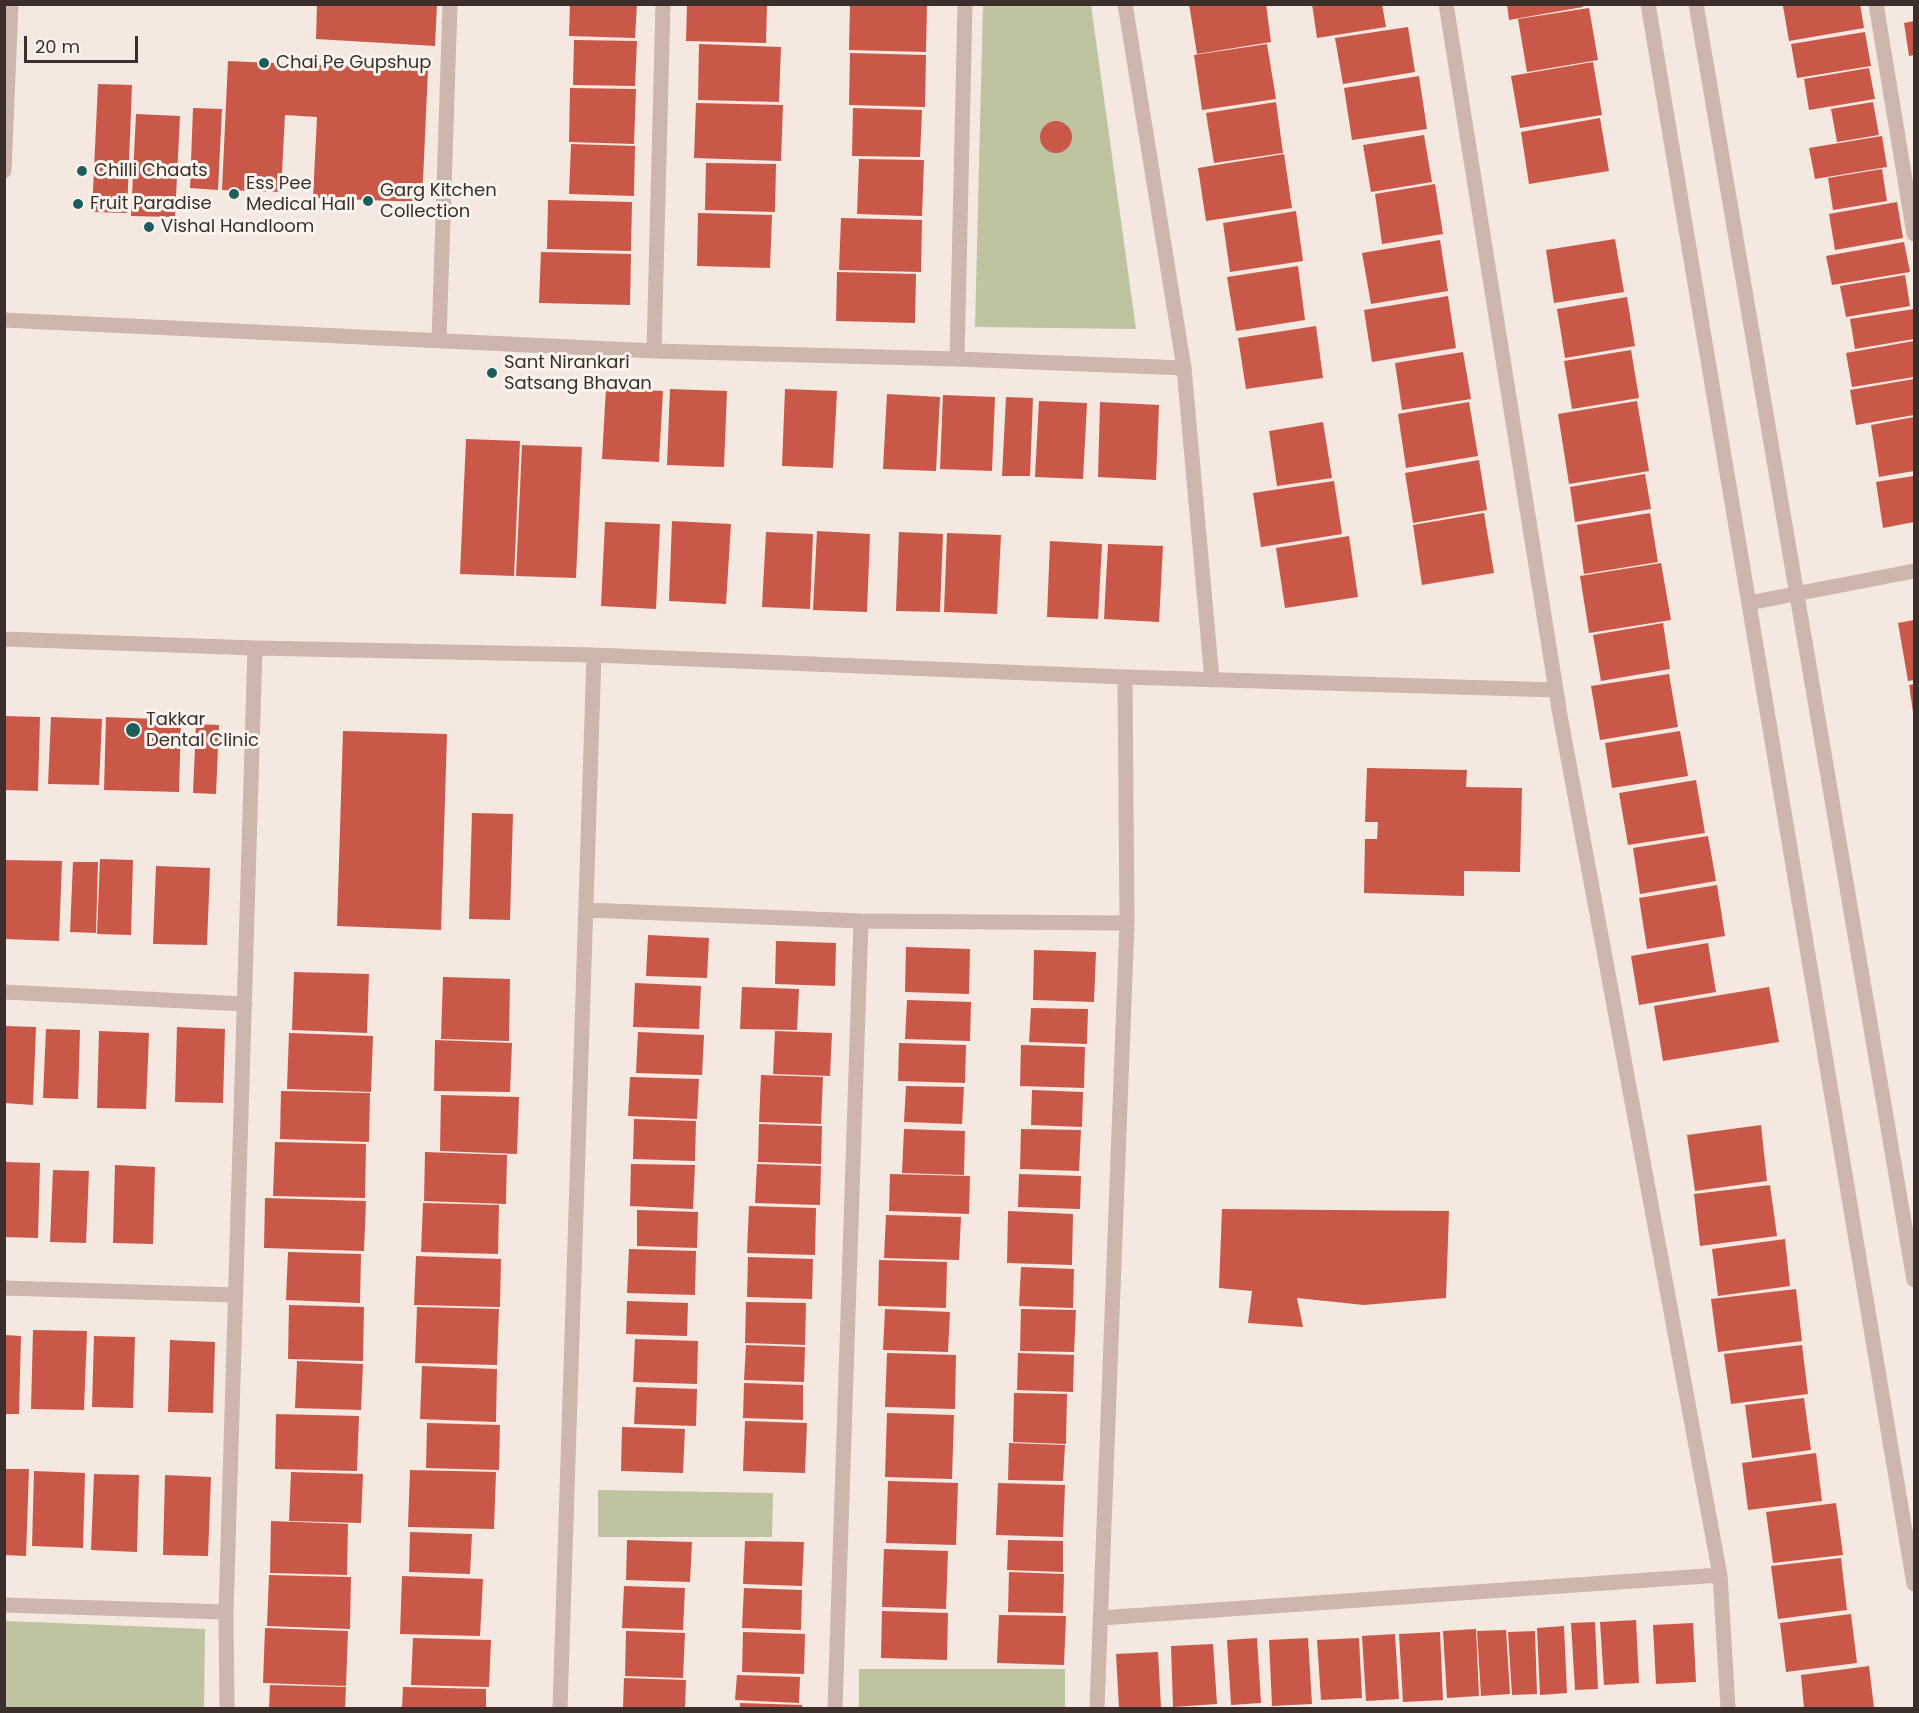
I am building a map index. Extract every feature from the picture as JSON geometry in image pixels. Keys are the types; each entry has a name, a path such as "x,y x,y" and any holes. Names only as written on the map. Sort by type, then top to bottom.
{"street":[{"path":"4,171 11,4"},
{"path":"439,340 450,4"},
{"path":"654,351 663,4"},
{"path":"957,359 965,4"},
{"path":"1125,4 1184,368 1212,680"},
{"path":"1446,4 1556,690 1720,1575 1728,1708"},
{"path":"1648,4 1914,1584"},
{"path":"1696,4 1914,1280"},
{"path":"1876,4 1914,234"},
{"path":"4,320 654,351 1184,368"},
{"path":"1749,603 1914,571"},
{"path":"4,639 255,648 594,654 1125,677 1556,690"},
{"path":"227,1708 226,1612 255,648"},
{"path":"560,1708 594,654"},
{"path":"1097,1708 1127,923 1125,677"},
{"path":"586,910 861,921 1127,923"},
{"path":"835,1708 861,921"},
{"path":"4,993 244,1004"},
{"path":"4,1288 236,1295"},
{"path":"1100,1618 1720,1575"},
{"path":"4,1605 226,1612"}],"green space":[{"path":"983,5 1091,5 1136,329 975,327"},
{"path":"598,1490 773,1493 772,1537 598,1537"},
{"path":"5,1621 205,1629 204,1708 5,1708"},
{"path":"859,1669 1065,1669 1065,1708 859,1708"}],"building":[{"path":"317,4 437,4 435,46 316,39"},
{"path":"570,4 637,4 635,38 569,36"},
{"path":"850,4 927,4 926,52 849,50"},
{"path":"1189,4 1266,4 1271,42 1197,54"},
{"path":"1312,4 1382,4 1386,27 1317,38"},
{"path":"1507,4 1582,4 1583,7 1509,20"},
{"path":"1860,4 1864,28 1789,41 1783,6"},
{"path":"687,5 767,5 766,43 686,41"},
{"path":"1589,8 1598,60 1527,72 1518,19"},
{"path":"1914,21 1914,55 1909,56 1904,23"},
{"path":"1408,27 1415,72 1343,84 1335,38"},
{"path":"1865,32 1871,66 1797,78 1791,44"},
{"path":"574,40 637,41 635,86 573,85"},
{"path":"699,44 781,47 779,102 698,100"},
{"path":"1267,44 1276,99 1202,110 1194,55"},
{"path":"850,53 926,55 925,107 849,105"},
{"path":"228,61 428,70 422,202 313,198 317,117 285,115 281,192 222,190"},
{"path":"1593,62 1602,115 1520,128 1511,76"},
{"path":"1869,68 1875,99 1809,110 1804,79"},
{"path":"1419,76 1427,129 1352,140 1344,88"},
{"path":"98,84 132,85 127,213 92,212"},
{"path":"570,88 636,89 634,144 569,142"},
{"path":"1276,102 1283,153 1214,163 1206,113"},
{"path":"1873,102 1879,135 1837,142 1831,109"},
{"path":"696,103 783,105 781,161 694,158"},
{"path":"193,108 222,109 218,190 190,188"},
{"path":"853,108 922,110 920,157 852,156"},
{"path":"136,114 180,116 175,217 131,216"},
{"path":"1600,118 1609,171 1529,184 1521,132"},
{"path":"1056,121 1068,125 1072,137 1068,149 1056,153 1044,149 1040,137 1044,125"},
{"path":"1424,135 1432,182 1371,192 1363,145"},
{"path":"1882,136 1887,167 1815,179 1809,148"},
{"path":"571,144 635,146 634,196 569,194"},
{"path":"1284,154 1292,208 1206,221 1198,168"},
{"path":"859,159 924,160 922,216 857,214"},
{"path":"706,163 776,164 775,212 705,210"},
{"path":"1882,169 1887,201 1833,210 1828,178"},
{"path":"1435,184 1443,234 1382,244 1375,194"},
{"path":"548,200 632,202 631,251 547,249"},
{"path":"1897,202 1903,238 1835,250 1829,214"},
{"path":"1296,211 1303,261 1230,272 1223,223"},
{"path":"698,213 772,215 770,268 697,266"},
{"path":"841,218 922,220 921,272 839,270"},
{"path":"1615,239 1624,292 1554,303 1546,250"},
{"path":"1440,240 1448,291 1371,304 1362,253"},
{"path":"1904,242 1910,272 1832,285 1826,256"},
{"path":"541,252 631,254 630,305 539,303"},
{"path":"1298,266 1305,320 1236,331 1227,277"},
{"path":"837,272 916,274 915,323 836,321"},
{"path":"1905,275 1910,306 1846,317 1840,286"},
{"path":"1448,296 1456,348 1372,362 1364,310"},
{"path":"1627,297 1635,346 1565,358 1557,309"},
{"path":"1914,309 1914,339 1855,349 1850,319"},
{"path":"1316,326 1323,378 1246,389 1238,338"},
{"path":"1914,341 1914,377 1852,387 1846,353"},
{"path":"1631,350 1639,398 1572,409 1564,361"},
{"path":"1463,352 1471,399 1402,410 1395,363"},
{"path":"1914,379 1914,415 1856,425 1850,390"},
{"path":"606,388 663,391 659,462 602,459"},
{"path":"670,389 727,391 724,467 667,465"},
{"path":"785,389 837,391 833,468 782,466"},
{"path":"887,394 940,397 936,471 883,469"},
{"path":"943,395 995,397 992,471 940,469"},
{"path":"1006,397 1033,398 1030,476 1002,476"},
{"path":"1039,401 1087,403 1083,479 1035,477"},
{"path":"1637,401 1649,471 1569,484 1558,414"},
{"path":"1100,402 1159,405 1156,480 1098,477"},
{"path":"1469,402 1478,456 1406,468 1398,414"},
{"path":"1914,417 1914,471 1879,477 1871,425"},
{"path":"1323,422 1332,478 1277,486 1269,431"},
{"path":"466,439 520,441 514,576 460,574"},
{"path":"522,445 582,447 576,578 516,576"},
{"path":"1479,460 1487,510 1413,523 1405,473"},
{"path":"1645,474 1651,509 1575,522 1570,487"},
{"path":"1914,476 1914,522 1883,528 1876,482"},
{"path":"1334,481 1342,534 1261,547 1253,493"},
{"path":"1484,513 1494,573 1422,585 1413,525"},
{"path":"1650,513 1658,562 1584,574 1577,525"},
{"path":"672,521 731,524 726,604 669,601"},
{"path":"605,522 660,524 656,609 601,606"},
{"path":"817,531 870,534 867,612 813,610"},
{"path":"766,532 813,534 810,609 762,607"},
{"path":"899,532 943,534 940,612 896,611"},
{"path":"947,533 1001,535 997,614 944,612"},
{"path":"1349,536 1358,597 1285,608 1276,548"},
{"path":"1050,541 1102,544 1098,619 1047,617"},
{"path":"1108,544 1163,546 1159,622 1104,619"},
{"path":"1661,563 1671,620 1589,633 1580,576"},
{"path":"1914,620 1914,680 1908,681 1898,623"},
{"path":"1663,623 1670,669 1601,681 1593,635"},
{"path":"1669,674 1678,727 1600,740 1591,686"},
{"path":"1914,684 1914,712 1913,712 1909,685"},
{"path":"4,716 40,717 38,791 4,790"},
{"path":"51,717 102,719 99,785 48,784"},
{"path":"106,717 181,720 179,792 104,790"},
{"path":"196,724 219,725 216,794 193,793"},
{"path":"343,731 447,734 441,930 337,926"},
{"path":"1680,731 1688,776 1612,788 1605,743"},
{"path":"1367,768 1467,770 1466,787 1522,788 1520,872 1464,871 1464,896 1364,893 1365,839 1377,839 1378,822 1365,822"},
{"path":"1696,780 1705,833 1628,845 1619,793"},
{"path":"472,813 513,814 510,920 469,919"},
{"path":"1708,836 1716,881 1640,894 1633,848"},
{"path":"100,859 133,860 131,935 97,934"},
{"path":"4,860 62,861 59,941 4,939"},
{"path":"73,862 98,862 96,933 70,932"},
{"path":"156,866 210,868 207,945 153,944"},
{"path":"1717,885 1725,936 1647,949 1639,898"},
{"path":"648,935 709,938 707,978 646,976"},
{"path":"776,941 836,943 835,986 775,984"},
{"path":"1708,943 1716,992 1639,1005 1631,956"},
{"path":"906,947 970,949 969,994 905,992"},
{"path":"1034,950 1096,952 1094,1002 1033,1000"},
{"path":"294,972 369,974 367,1033 292,1030"},
{"path":"443,977 510,979 509,1041 441,1039"},
{"path":"635,983 701,986 699,1029 633,1027"},
{"path":"742,987 799,989 797,1030 740,1029"},
{"path":"1769,987 1779,1042 1663,1061 1654,1006"},
{"path":"907,1000 971,1002 970,1041 905,1039"},
{"path":"1031,1008 1088,1009 1087,1044 1029,1042"},
{"path":"4,1026 36,1027 33,1105 4,1103"},
{"path":"177,1027 225,1029 223,1103 175,1102"},
{"path":"46,1029 80,1030 78,1099 43,1098"},
{"path":"99,1031 149,1033 146,1109 97,1108"},
{"path":"775,1031 832,1033 830,1076 773,1074"},
{"path":"638,1032 704,1035 702,1075 636,1073"},
{"path":"289,1033 373,1036 371,1092 287,1089"},
{"path":"435,1040 512,1043 510,1092 434,1091"},
{"path":"899,1043 966,1045 965,1083 898,1081"},
{"path":"1021,1045 1085,1047 1084,1088 1020,1086"},
{"path":"761,1075 823,1077 821,1124 759,1122"},
{"path":"630,1077 699,1079 697,1119 628,1116"},
{"path":"906,1086 964,1087 962,1124 904,1122"},
{"path":"1032,1090 1083,1092 1082,1127 1031,1125"},
{"path":"281,1091 370,1093 369,1142 280,1139"},
{"path":"441,1095 519,1097 517,1154 440,1151"},
{"path":"634,1119 696,1121 695,1161 633,1159"},
{"path":"759,1124 822,1126 821,1164 758,1162"},
{"path":"1761,1125 1767,1181 1695,1191 1687,1135"},
{"path":"904,1129 965,1131 964,1175 902,1173"},
{"path":"1021,1129 1081,1130 1079,1171 1020,1169"},
{"path":"275,1142 366,1144 365,1198 273,1196"},
{"path":"425,1152 507,1155 506,1204 424,1201"},
{"path":"5,1162 40,1163 38,1238 5,1237"},
{"path":"631,1164 695,1165 693,1209 630,1206"},
{"path":"757,1164 821,1166 820,1205 755,1203"},
{"path":"115,1165 155,1167 153,1244 113,1243"},
{"path":"53,1170 89,1171 86,1243 50,1242"},
{"path":"890,1174 970,1176 969,1214 889,1211"},
{"path":"1019,1174 1081,1176 1080,1209 1018,1207"},
{"path":"1770,1185 1777,1236 1700,1246 1694,1194"},
{"path":"265,1198 366,1201 364,1251 264,1248"},
{"path":"423,1203 499,1205 498,1254 421,1252"},
{"path":"749,1206 816,1208 815,1255 747,1253"},
{"path":"1222,1209 1449,1211 1446,1298 1364,1305 1297,1298 1303,1327 1248,1323 1252,1291 1219,1288"},
{"path":"637,1210 698,1212 697,1248 637,1246"},
{"path":"1008,1211 1073,1214 1072,1265 1007,1263"},
{"path":"886,1215 961,1217 959,1260 884,1258"},
{"path":"1785,1239 1790,1286 1718,1296 1712,1249"},
{"path":"629,1249 696,1251 695,1295 627,1293"},
{"path":"288,1252 361,1254 360,1303 286,1300"},
{"path":"416,1256 501,1259 500,1307 414,1305"},
{"path":"748,1257 813,1259 812,1299 747,1297"},
{"path":"879,1260 947,1262 946,1308 878,1306"},
{"path":"1021,1267 1074,1269 1073,1308 1019,1306"},
{"path":"1796,1289 1802,1341 1718,1352 1711,1299"},
{"path":"627,1301 688,1303 687,1336 626,1334"},
{"path":"746,1302 806,1303 805,1345 745,1343"},
{"path":"289,1305 364,1307 363,1361 288,1359"},
{"path":"417,1307 499,1309 497,1365 415,1363"},
{"path":"885,1309 950,1312 948,1352 883,1350"},
{"path":"1021,1309 1076,1310 1074,1352 1020,1351"},
{"path":"33,1330 87,1331 84,1410 31,1409"},
{"path":"5,1335 21,1336 19,1414 5,1414"},
{"path":"94,1336 135,1337 133,1408 92,1407"},
{"path":"635,1339 698,1341 697,1384 633,1382"},
{"path":"170,1340 215,1342 213,1413 168,1412"},
{"path":"746,1345 805,1347 804,1382 744,1380"},
{"path":"1802,1345 1808,1394 1731,1404 1724,1354"},
{"path":"887,1353 956,1355 955,1409 885,1407"},
{"path":"1018,1353 1074,1355 1073,1392 1017,1390"},
{"path":"297,1361 363,1364 361,1410 295,1408"},
{"path":"422,1366 497,1369 496,1422 420,1419"},
{"path":"744,1383 803,1385 803,1420 743,1418"},
{"path":"636,1387 697,1389 696,1426 634,1424"},
{"path":"1014,1393 1067,1394 1066,1444 1013,1442"},
{"path":"1804,1398 1811,1450 1752,1458 1745,1405"},
{"path":"887,1413 954,1415 952,1479 885,1477"},
{"path":"276,1414 359,1416 357,1471 275,1469"},
{"path":"745,1421 807,1423 805,1473 743,1471"},
{"path":"427,1423 500,1425 499,1470 426,1468"},
{"path":"622,1427 685,1429 683,1473 621,1471"},
{"path":"1009,1443 1065,1445 1063,1481 1008,1480"},
{"path":"1816,1453 1822,1501 1748,1510 1742,1463"},
{"path":"4,1469 29,1469 26,1556 4,1555"},
{"path":"410,1470 496,1472 494,1529 408,1527"},
{"path":"34,1471 85,1473 83,1548 32,1546"},
{"path":"291,1472 363,1474 361,1523 289,1521"},
{"path":"94,1474 139,1475 137,1552 91,1550"},
{"path":"165,1475 211,1477 208,1556 163,1555"},
{"path":"888,1481 958,1483 956,1545 886,1543"},
{"path":"998,1483 1065,1485 1063,1537 996,1535"},
{"path":"1836,1503 1843,1555 1773,1563 1766,1512"},
{"path":"271,1521 348,1524 347,1575 270,1573"},
{"path":"410,1532 472,1534 470,1574 409,1572"},
{"path":"627,1540 692,1542 690,1582 626,1580"},
{"path":"1008,1540 1063,1541 1063,1572 1007,1570"},
{"path":"745,1541 804,1542 802,1586 743,1584"},
{"path":"884,1549 948,1551 946,1609 882,1607"},
{"path":"1841,1558 1847,1610 1778,1619 1771,1566"},
{"path":"1009,1572 1064,1574 1063,1613 1008,1612"},
{"path":"269,1575 351,1577 350,1629 267,1626"},
{"path":"402,1576 483,1579 480,1636 400,1634"},
{"path":"624,1586 685,1588 683,1630 622,1628"},
{"path":"744,1588 802,1590 801,1630 742,1628"},
{"path":"882,1611 948,1613 947,1660 881,1658"},
{"path":"1851,1614 1857,1663 1786,1672 1780,1623"},
{"path":"999,1615 1066,1616 1064,1665 997,1663"},
{"path":"1636,1620 1639,1683 1604,1685 1600,1622"},
{"path":"1595,1622 1598,1689 1575,1690 1571,1623"},
{"path":"1693,1623 1696,1682 1656,1684 1653,1625"},
{"path":"1564,1626 1567,1693 1540,1695 1537,1628"},
{"path":"265,1628 348,1631 346,1686 263,1683"},
{"path":"1476,1629 1479,1696 1447,1698 1443,1631"},
{"path":"1506,1630 1510,1694 1481,1696 1477,1631"},
{"path":"626,1631 685,1633 683,1678 625,1676"},
{"path":"1535,1631 1537,1694 1512,1695 1508,1632"},
{"path":"743,1632 805,1634 804,1674 742,1672"},
{"path":"1440,1632 1443,1700 1403,1702 1399,1634"},
{"path":"1395,1634 1399,1699 1366,1701 1362,1636"},
{"path":"413,1638 491,1640 489,1687 411,1685"},
{"path":"1257,1638 1261,1703 1231,1705 1227,1640"},
{"path":"1308,1638 1312,1704 1272,1706 1269,1640"},
{"path":"1359,1638 1362,1698 1321,1700 1317,1640"},
{"path":"1213,1644 1217,1704 1173,1707 1171,1646"},
{"path":"1158,1652 1161,1708 1119,1708 1116,1654"},
{"path":"1869,1666 1874,1708 1804,1708 1801,1675"},
{"path":"737,1675 800,1677 799,1703 735,1700"},
{"path":"624,1678 686,1680 685,1708 623,1708"},
{"path":"270,1685 346,1687 345,1708 269,1708"},
{"path":"403,1687 486,1689 486,1708 402,1708"},
{"path":"740,1703 802,1705 802,1708 740,1708"}],"place":[{"name":"Chai Pe Gupshup","path":"264,63"},
{"name":"Chilli Chaats","path":"82,171"},
{"name":"Ess Pee Medical Hall","path":"234,194"},
{"name":"Garg Kitchen Collection","path":"368,201"},
{"name":"Fruit Paradise","path":"78,204"},
{"name":"Vishal Handloom","path":"149,227"},
{"name":"Sant Nirankari Satsang Bhavan","path":"492,373"},
{"name":"Takkar Dental Clinic","path":"133,730"}]}
